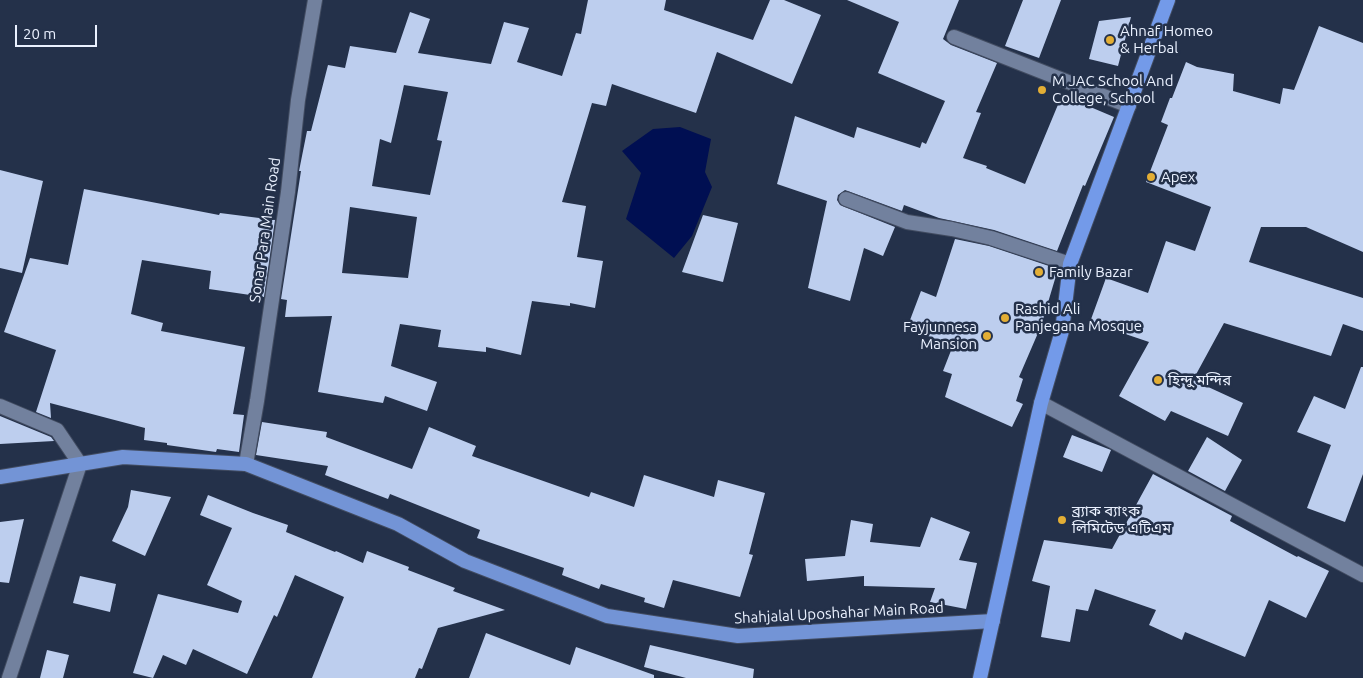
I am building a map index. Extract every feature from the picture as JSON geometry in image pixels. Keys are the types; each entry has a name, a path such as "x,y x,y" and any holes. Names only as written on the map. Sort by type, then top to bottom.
{"highway":[{"path":"980,678 1041,403 1062,331 1070,264 1168,0"}],"main road":[{"name":"Shahjalal Uposhahar Main Road","path":"0,477 122,457 246,464 398,524 466,561 607,616 738,636 993,621"}],"street":[{"name":"Sonar Para Main Road","path":"246,464 288,192 298,100 315,0"},
{"path":"954,36 1129,106"},
{"path":"846,199 907,222 952,229 991,238 1070,264"},
{"path":"1041,403 1363,575"},
{"path":"0,406 57,430 80,464 9,678"}],"shaded area":[{"path":"680,127 711,139 705,172 712,187 692,236 674,258 626,219 641,173 622,151 653,129"}],"building":[{"path":"588,0 666,0 664,10 753,40 770,0 784,0 821,15 792,84 717,52 696,113 612,84 606,106 592,103 562,202 586,206 577,257 603,261 595,308 570,303 570,306 532,301 521,355 486,347 486,352 438,347 441,330 400,324 391,366 437,382 427,411 385,396 383,403 318,392 332,316 285,317 287,300 281,299 301,171 299,171 307,131 311,131 328,65 345,68 350,46 396,53 410,12 430,19 418,53 491,64 504,22 529,28 517,62 562,76 576,33 581,34","holes":["404,85 448,92 437,140 442,141 430,195 372,186 380,139 391,143","350,207 417,217 408,278 342,273"]},
{"path":"847,0 959,0 943,39 951,45 997,63 976,112 981,113 963,158 987,166 986,168 1025,184 1062,95 1114,117 1085,186 1083,185 1057,251 994,230 939,218 904,205 902,211 845,190 838,195 837,200 840,205 895,227 883,256 864,248 850,301 808,288 827,201 777,184 795,116 854,138 857,127 920,148 922,142 926,144 945,101 878,73 899,22"},
{"path":"1023,0 1061,0 1039,58 1005,46"},
{"name":"Ahnaf Homeo & Herbal","path":"1131,17 1118,66 1089,59 1099,21"},
{"path":"1319,26 1363,43 1363,252 1306,227 1261,227 1249,262 1363,298 1363,331 1343,324 1331,356 1224,323 1193,380 1243,403 1228,436 1171,411 1165,421 1119,396 1149,342 1090,322 1106,278 1148,293 1166,241 1195,251 1211,207 1146,182 1168,125 1161,122 1170,98 1172,98 1186,62 1197,67 1234,74 1233,91 1280,104 1283,88 1294,90"},
{"path":"0,170 43,181 22,273 0,268"},
{"path":"84,189 219,215 220,213 275,220 264,297 209,289 211,271 142,260 131,314 163,323 161,331 245,347 233,414 244,415 239,452 217,449 216,452 144,440 145,428 50,403 51,418 36,412 56,350 4,332 30,258 68,265"},
{"path":"703,215 738,223 723,282 682,272"},
{"path":"955,239 989,246 1058,269 1041,326 1019,377 1023,379 1016,401 1023,404 1012,427 945,397 952,374 943,371 952,348 935,341 936,339 907,328 921,291 936,297"},
{"path":"1361,367 1363,367 1363,474 1345,522 1307,508 1331,445 1297,432 1314,396 1345,409"},
{"path":"0,416 51,437 54,441 0,444"},
{"path":"262,422 327,432 326,437 412,469 429,427 476,446 472,456 589,497 591,492 634,507 644,475 714,497 718,480 765,493 749,554 753,555 740,597 673,580 664,608 644,602 645,598 601,584 599,589 562,575 564,568 477,538 480,530 390,494 388,499 325,475 328,466 256,455"},
{"path":"1072,435 1111,450 1102,472 1063,457"},
{"path":"1207,437 1242,460 1225,491 1188,471"},
{"path":"1153,474 1232,516 1230,521 1297,557 1329,571 1306,618 1269,600 1245,657 1185,632 1182,640 1149,625 1156,610 1095,589 1088,611 1076,609 1070,642 1041,637 1050,586 1032,581 1044,540 1112,549"},
{"path":"131,490 171,497 145,556 112,541 128,507"},
{"path":"208,495 288,525 286,532 363,563 367,551 409,567 408,570 455,588 453,591 505,610 438,628 422,669 419,668 415,678 312,678 344,597 295,575 277,617 274,615 247,674 193,649 186,665 163,655 153,678 133,673 158,594 238,613 242,601 207,585 232,528 200,515"},
{"path":"931,517 970,532 959,560 977,563 966,609 930,602 935,588 864,586 864,576 807,581 805,559 845,556 851,520 873,524 870,542 920,547"},
{"path":"24,519 9,583 0,582 0,522"},
{"path":"80,576 116,584 110,612 73,603"},
{"path":"486,633 570,665 576,647 654,675 654,678 469,678"},
{"path":"650,645 754,669 753,678 686,678 644,667"},
{"path":"47,650 69,655 63,678 40,678"}],"place":[{"name":"Ahnaf Homeo & Herbal","path":"1110,40"},
{"name":"M JAC School And College, School","path":"1042,90"},
{"name":"Apex","path":"1151,177"},
{"name":"Family Bazar","path":"1039,272"},
{"name":"Rashid Ali Panjegana Mosque","path":"1005,318"},
{"name":"Fayjunnesa Mansion","path":"987,336"},
{"name":"হিন্দু মন্দির","path":"1158,380"},
{"name":"ব্র্যাক ব্যাংক লিমিটেড এটিএম","path":"1062,520"}]}
